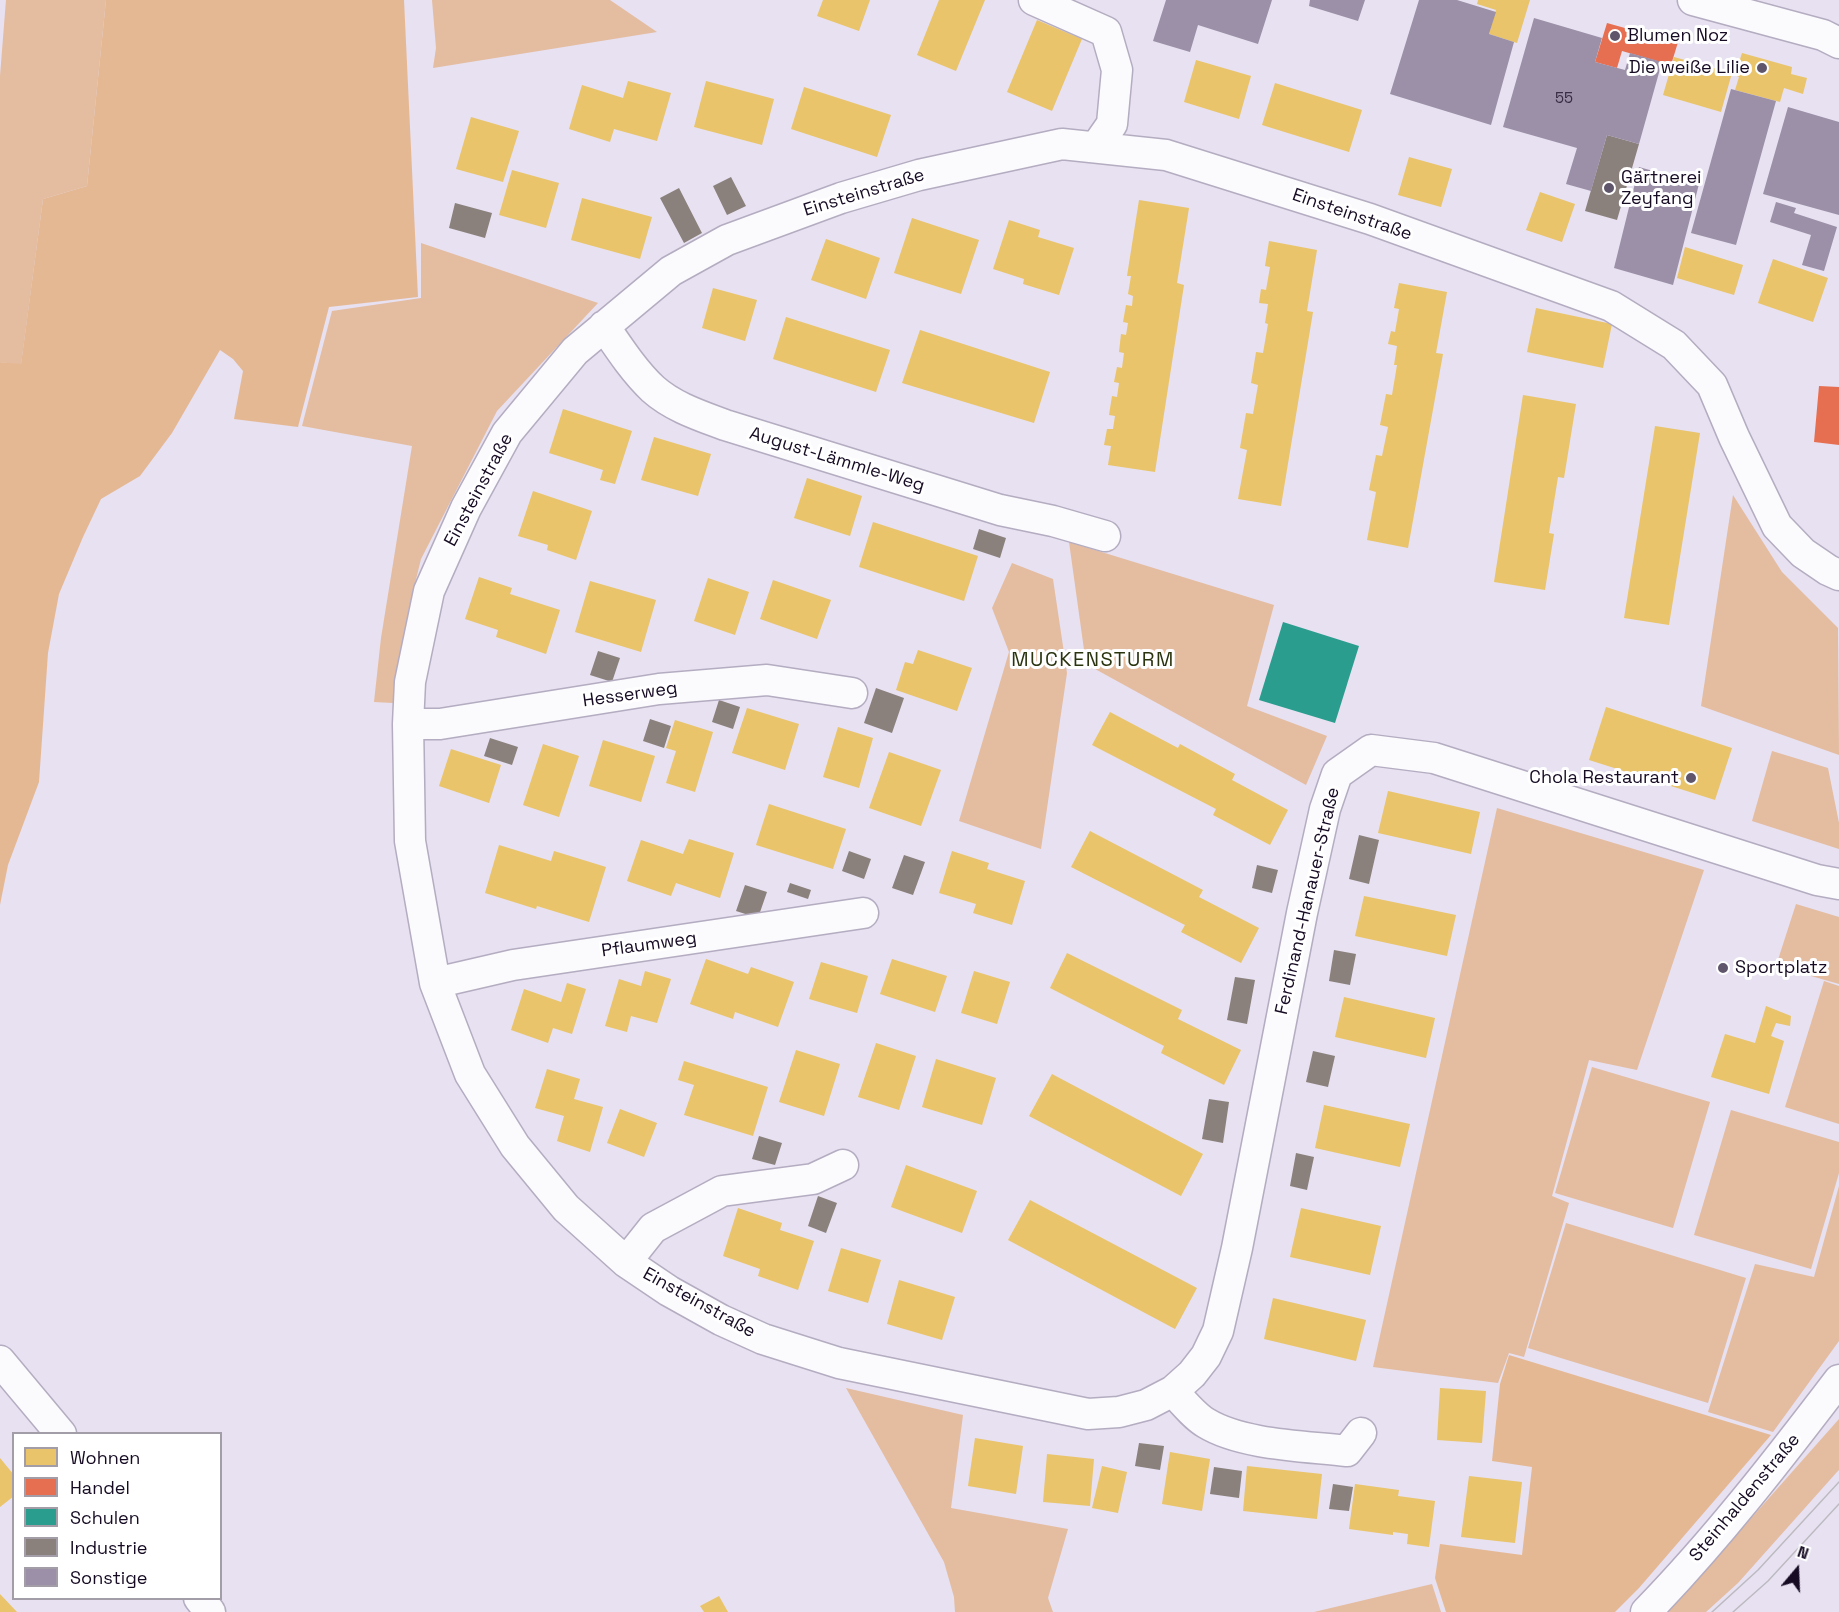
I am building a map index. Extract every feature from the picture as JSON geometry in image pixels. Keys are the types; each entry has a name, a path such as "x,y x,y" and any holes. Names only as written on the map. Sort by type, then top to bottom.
{"street":[{"path":"1034,0 1106,32 1117,70 1112,124 1096,147"},
{"path":"1693,0 1822,35 1839,43"},
{"name":"Einsteinstraße","path":"1173,1391 1146,1405 1119,1412 1088,1414 839,1363 763,1339 721,1320 669,1291 626,1262 566,1208 515,1146 470,1074 435,983 410,841 408,724 410,682 429,591 466,508 507,433 575,351 671,271 717,246 841,198 919,175 1062,144 1096,147 1166,155 1246,179 1370,219 1611,306 1674,345 1712,385 1777,526 1803,553 1839,575"},
{"name":"August-Lämmle-Weg","path":"604,326 624,357 654,391 686,410 736,429 1000,510 1053,521 1105,537"},
{"name":"Hesserweg","path":"408,724 440,724 660,689 767,680 852,693"},
{"name":"Ferdinand-Hanauer-Straße","path":"1173,1391 1192,1374 1206,1356 1218,1331 1252,1174 1302,913 1325,809 1337,774 1371,750 1434,758 1817,880 1839,884"},
{"name":"Pflaumweg","path":"435,983 513,965 863,913"},
{"path":"626,1262 653,1228 722,1191 813,1179 843,1165"},
{"path":"0,1361 59,1432"},
{"name":"Steinhaldenstraße","path":"1646,1612 1792,1442 1839,1380"},
{"path":"1173,1391 1204,1422 1223,1432 1252,1440 1347,1451 1361,1433"},
{"path":"200,1600 210,1612"}],"shaded area":[{"path":"6,0 106,0 87,186 43,199 21,365 0,362 0,76"},
{"path":"106,0 404,0 418,297 329,307 298,427 234,419 243,371 233,359 220,350 172,433 140,476 101,499 59,594 48,653 39,782 8,865 0,905 0,362 21,364 43,199 87,186"},
{"path":"432,0 610,0 657,32 433,68 436,48"},
{"path":"421,243 598,303 497,411 421,559 409,608 393,703 374,702 381,638 412,446 302,426 332,311 421,298"},
{"path":"1733,495 1782,572 1838,628 1839,755 1701,706"},
{"path":"1069,542 1274,605 1247,706 1327,736 1306,785 1086,664"},
{"path":"1012,563 1053,579 1067,673 1041,849 959,821 1009,652 992,608"},
{"path":"1772,751 1828,768 1839,823 1839,849 1752,821"},
{"path":"1497,808 1704,870 1637,1070 1589,1060 1552,1196 1569,1203 1524,1357 1509,1353 1498,1383 1373,1367"},
{"path":"1796,904 1839,917 1839,984 1776,966"},
{"path":"1824,981 1839,986 1839,1124 1785,1107"},
{"path":"1592,1067 1710,1102 1673,1228 1555,1193"},
{"path":"1731,1110 1839,1142 1839,1173 1811,1269 1694,1235"},
{"path":"1839,1186 1839,1341 1773,1432 1708,1412 1755,1264 1814,1277"},
{"path":"1566,1223 1746,1278 1708,1403 1528,1348"},
{"path":"1509,1355 1771,1435 1639,1588 1615,1612 1446,1612 1435,1578 1440,1544 1522,1555 1532,1467 1492,1461 1500,1384"},
{"path":"846,1388 963,1415 951,1508 1068,1529 1048,1598 1053,1612 955,1612 954,1597 944,1562"},
{"path":"1839,1419 1839,1470 1738,1583 1706,1612 1668,1612"},
{"path":"1432,1584 1441,1612 1314,1612"}],"building: Wohnen":[{"path":"823,0 870,0 859,31 817,16"},
{"path":"939,0 985,0 956,71 917,55"},
{"path":"1478,0 1530,0 1517,43 1489,34 1496,10 1477,4"},
{"path":"1037,20 1082,39 1052,111 1007,92"},
{"path":"1742,53 1792,67 1791,74 1807,78 1803,94 1784,88 1780,102 1735,90 1739,77 1735,75"},
{"path":"1674,57 1732,73 1721,112 1663,95"},
{"path":"1196,60 1251,76 1239,119 1184,102"},
{"path":"628,81 671,93 657,141 614,129 610,142 569,129 582,85 623,98"},
{"path":"706,81 774,99 762,145 694,127"},
{"path":"1275,83 1362,110 1349,152 1262,125"},
{"path":"804,87 891,115 877,157 791,129"},
{"path":"471,117 519,131 503,182 456,169"},
{"path":"1409,157 1452,169 1441,207 1398,195"},
{"path":"512,170 559,183 546,228 499,215"},
{"path":"1540,192 1575,204 1562,242 1526,230"},
{"path":"582,198 652,217 640,259 571,240"},
{"path":"1139,200 1189,208 1177,283 1184,285 1155,472 1108,465 1111,446 1104,445 1107,429 1113,429 1115,416 1109,415 1112,396 1117,397 1119,383 1114,382 1117,367 1122,368 1124,353 1119,352 1121,334 1126,335 1128,323 1123,322 1126,305 1132,306 1133,296 1128,294 1131,276 1127,276"},
{"path":"912,218 979,240 961,294 894,273"},
{"path":"1009,220 1040,230 1038,237 1074,248 1059,295 1023,284 1024,279 993,269"},
{"path":"826,239 880,258 866,299 811,280"},
{"path":"1269,241 1317,250 1307,311 1313,312 1281,506 1238,499 1247,450 1240,448 1246,413 1253,414 1258,385 1251,383 1256,352 1263,353 1268,324 1265,323 1268,304 1259,303 1261,289 1266,290 1270,267 1265,266"},
{"path":"1685,247 1743,265 1734,295 1677,278"},
{"path":"1773,259 1828,278 1813,322 1758,303"},
{"path":"1399,283 1447,292 1436,353 1443,354 1408,548 1367,540 1376,492 1369,490 1376,455 1382,456 1388,427 1380,425 1386,394 1392,395 1397,365 1394,365 1397,346 1388,344 1391,331 1395,332 1399,309 1394,308"},
{"path":"713,288 757,300 745,341 702,328"},
{"path":"1536,308 1612,324 1603,368 1527,352"},
{"path":"786,317 890,350 876,392 773,359"},
{"path":"920,330 1050,372 1034,423 902,383"},
{"path":"1523,395 1576,404 1564,478 1558,477 1549,533 1554,534 1545,590 1494,582"},
{"path":"563,409 632,431 615,484 600,480 603,470 549,453"},
{"path":"1655,426 1700,433 1669,625 1624,618"},
{"path":"654,437 711,454 698,496 641,480"},
{"path":"807,478 862,496 850,536 794,518"},
{"path":"533,491 592,511 576,560 547,550 548,545 518,536"},
{"path":"873,522 978,556 964,601 859,567"},
{"path":"479,577 512,588 510,594 560,610 546,654 496,637 498,630 465,619"},
{"path":"708,578 749,592 735,635 694,621"},
{"path":"773,580 831,600 817,639 760,619"},
{"path":"590,581 656,600 641,652 575,632"},
{"path":"918,650 972,668 957,711 896,690 905,662 913,664"},
{"path":"1606,707 1732,748 1715,800 1589,760"},
{"path":"747,708 799,724 785,770 732,753"},
{"path":"1110,712 1178,748 1180,744 1235,774 1232,780 1288,810 1270,845 1213,815 1216,809 1092,745"},
{"path":"675,720 713,732 695,792 666,783 676,751 666,748"},
{"path":"838,727 873,738 859,788 823,777"},
{"path":"603,740 655,756 641,802 589,786"},
{"path":"543,744 579,756 559,817 523,805"},
{"path":"451,749 501,765 489,803 439,786"},
{"path":"889,752 941,770 921,826 869,808"},
{"path":"1388,791 1480,812 1471,854 1378,833"},
{"path":"769,804 846,829 833,869 756,845"},
{"path":"1090,831 1203,890 1199,897 1259,928 1241,963 1181,932 1185,925 1071,867"},
{"path":"689,839 734,853 720,898 676,883 671,896 627,881 641,840 683,854"},
{"path":"499,845 551,861 554,851 606,867 589,922 485,893"},
{"path":"952,851 989,863 987,869 1025,881 1012,925 973,913 976,904 939,893"},
{"path":"1364,896 1456,915 1447,956 1355,936"},
{"path":"1067,953 1182,1010 1178,1019 1241,1050 1224,1085 1161,1053 1164,1046 1050,988"},
{"path":"706,959 748,974 751,967 794,982 778,1027 735,1012 733,1019 690,1004"},
{"path":"892,959 947,976 935,1012 880,994"},
{"path":"821,962 868,976 857,1013 809,999"},
{"path":"645,971 671,979 657,1023 631,1016 627,1032 605,1026 619,979 641,986"},
{"path":"974,971 1010,982 997,1024 961,1013"},
{"path":"567,983 586,989 572,1034 553,1028 548,1043 511,1030 524,989 561,1002"},
{"path":"1344,997 1435,1018 1426,1058 1335,1037"},
{"path":"1766,1006 1791,1016 1790,1026 1776,1023 1771,1036 1784,1041 1769,1094 1711,1077 1725,1034 1755,1043"},
{"path":"876,1043 916,1056 899,1110 858,1097"},
{"path":"796,1050 840,1064 824,1116 779,1102"},
{"path":"936,1059 996,1078 982,1125 922,1107"},
{"path":"684,1061 768,1087 753,1136 684,1115 694,1085 678,1080"},
{"path":"547,1069 580,1079 574,1099 603,1107 590,1152 557,1141 564,1116 535,1108"},
{"path":"1052,1074 1203,1154 1181,1196 1029,1116"},
{"path":"1324,1105 1410,1124 1400,1167 1315,1148"},
{"path":"620,1109 657,1123 644,1157 607,1143"},
{"path":"906,1165 977,1191 962,1233 891,1207"},
{"path":"1030,1200 1197,1288 1175,1329 1008,1240"},
{"path":"738,1208 782,1223 780,1230 814,1241 798,1290 758,1276 760,1269 723,1256"},
{"path":"1301,1208 1381,1226 1370,1275 1290,1257"},
{"path":"841,1248 881,1260 868,1303 828,1291"},
{"path":"899,1280 955,1297 942,1340 887,1324"},
{"path":"1273,1298 1366,1320 1356,1361 1264,1339"},
{"path":"1440,1388 1486,1391 1482,1443 1437,1440"},
{"path":"975,1438 1023,1446 1016,1494 968,1486"},
{"path":"1170,1452 1210,1459 1202,1511 1162,1504"},
{"path":"1047,1454 1094,1459 1090,1506 1043,1502"},
{"path":"0,1458 12,1473 12,1498 0,1507"},
{"path":"1102,1466 1127,1472 1118,1513 1092,1508"},
{"path":"1247,1466 1322,1474 1317,1519 1243,1511"},
{"path":"1469,1476 1522,1482 1515,1543 1461,1537"},
{"path":"1355,1484 1399,1490 1398,1496 1435,1501 1429,1547 1407,1544 1408,1534 1393,1532 1393,1535 1349,1529"},
{"path":"0,1594 17,1612 0,1612"},
{"path":"719,1596 728,1612 704,1612 700,1606"}],"building: Handel":[{"path":"1607,23 1639,32 1641,28 1679,39 1671,65 1622,51 1617,68 1595,62"},
{"path":"1819,386 1839,387 1839,445 1814,442"}],"building: Schulen":[{"path":"1283,622 1359,646 1335,723 1259,700"}],"building: Industrie":[{"path":"1607,135 1639,144 1617,220 1585,211"},
{"path":"731,177 746,206 727,215 713,186"},
{"path":"679,188 702,233 684,243 660,198"},
{"path":"455,203 492,213 485,238 449,228"},
{"path":"979,529 1006,538 1000,558 973,549"},
{"path":"598,651 620,658 612,682 590,675"},
{"path":"876,688 904,698 892,733 864,723"},
{"path":"719,700 740,707 733,729 712,722"},
{"path":"650,719 671,726 664,748 643,741"},
{"path":"490,738 518,747 512,765 484,756"},
{"path":"1359,835 1379,840 1369,884 1349,879"},
{"path":"849,851 871,859 864,879 842,871"},
{"path":"904,855 925,862 913,895 892,888"},
{"path":"1257,865 1278,870 1272,893 1252,888"},
{"path":"790,883 811,890 808,899 787,892"},
{"path":"745,885 767,892 758,918 736,911"},
{"path":"1334,950 1356,954 1350,985 1329,981"},
{"path":"1235,977 1255,980 1247,1024 1227,1020"},
{"path":"1313,1051 1335,1056 1328,1087 1306,1082"},
{"path":"1209,1099 1229,1102 1223,1143 1202,1139"},
{"path":"759,1136 782,1143 775,1165 752,1159"},
{"path":"1296,1153 1314,1157 1307,1190 1290,1186"},
{"path":"818,1196 837,1203 826,1233 808,1226"},
{"path":"1139,1443 1164,1446 1160,1470 1135,1466"},
{"path":"1214,1467 1242,1471 1239,1498 1210,1494"},
{"path":"1333,1484 1353,1487 1349,1511 1329,1509"}],"building: Sonstige":[{"path":"1166,0 1272,0 1258,44 1198,25 1190,52 1153,41"},
{"path":"1310,0 1365,0 1358,21 1309,6"},
{"path":"1419,0 1457,0 1496,12 1489,34 1514,42 1491,125 1390,94"},
{"path":"1534,18 1602,38 1595,62 1625,70 1630,53 1662,62 1639,144 1607,135 1591,191 1566,184 1577,148 1503,127"},
{"path":"1731,89 1776,101 1736,245 1691,233"},
{"path":"1788,107 1839,122 1839,215 1763,194"},
{"path":"1639,167 1699,184 1673,285 1614,268"},
{"path":"1776,202 1796,208 1794,213 1837,227 1824,271 1802,265 1811,235 1770,222"}],"tram line":[{"path":"1712,1612 1758,1570 1839,1482"},
{"path":"1733,1612 1768,1581 1839,1504"}],"place":[{"name":"Blumen Noz","path":"1615,36"},
{"name":"Die weiße Lilie","path":"1762,68"},
{"name":"Gärtnerei Zeyfang","path":"1609,188"},
{"name":"Chola Restaurant","path":"1691,778"},
{"name":"Sportplatz","path":"1723,968"}],"district":[{"name":"MUCKENSTURM","path":"1093,661"}]}
